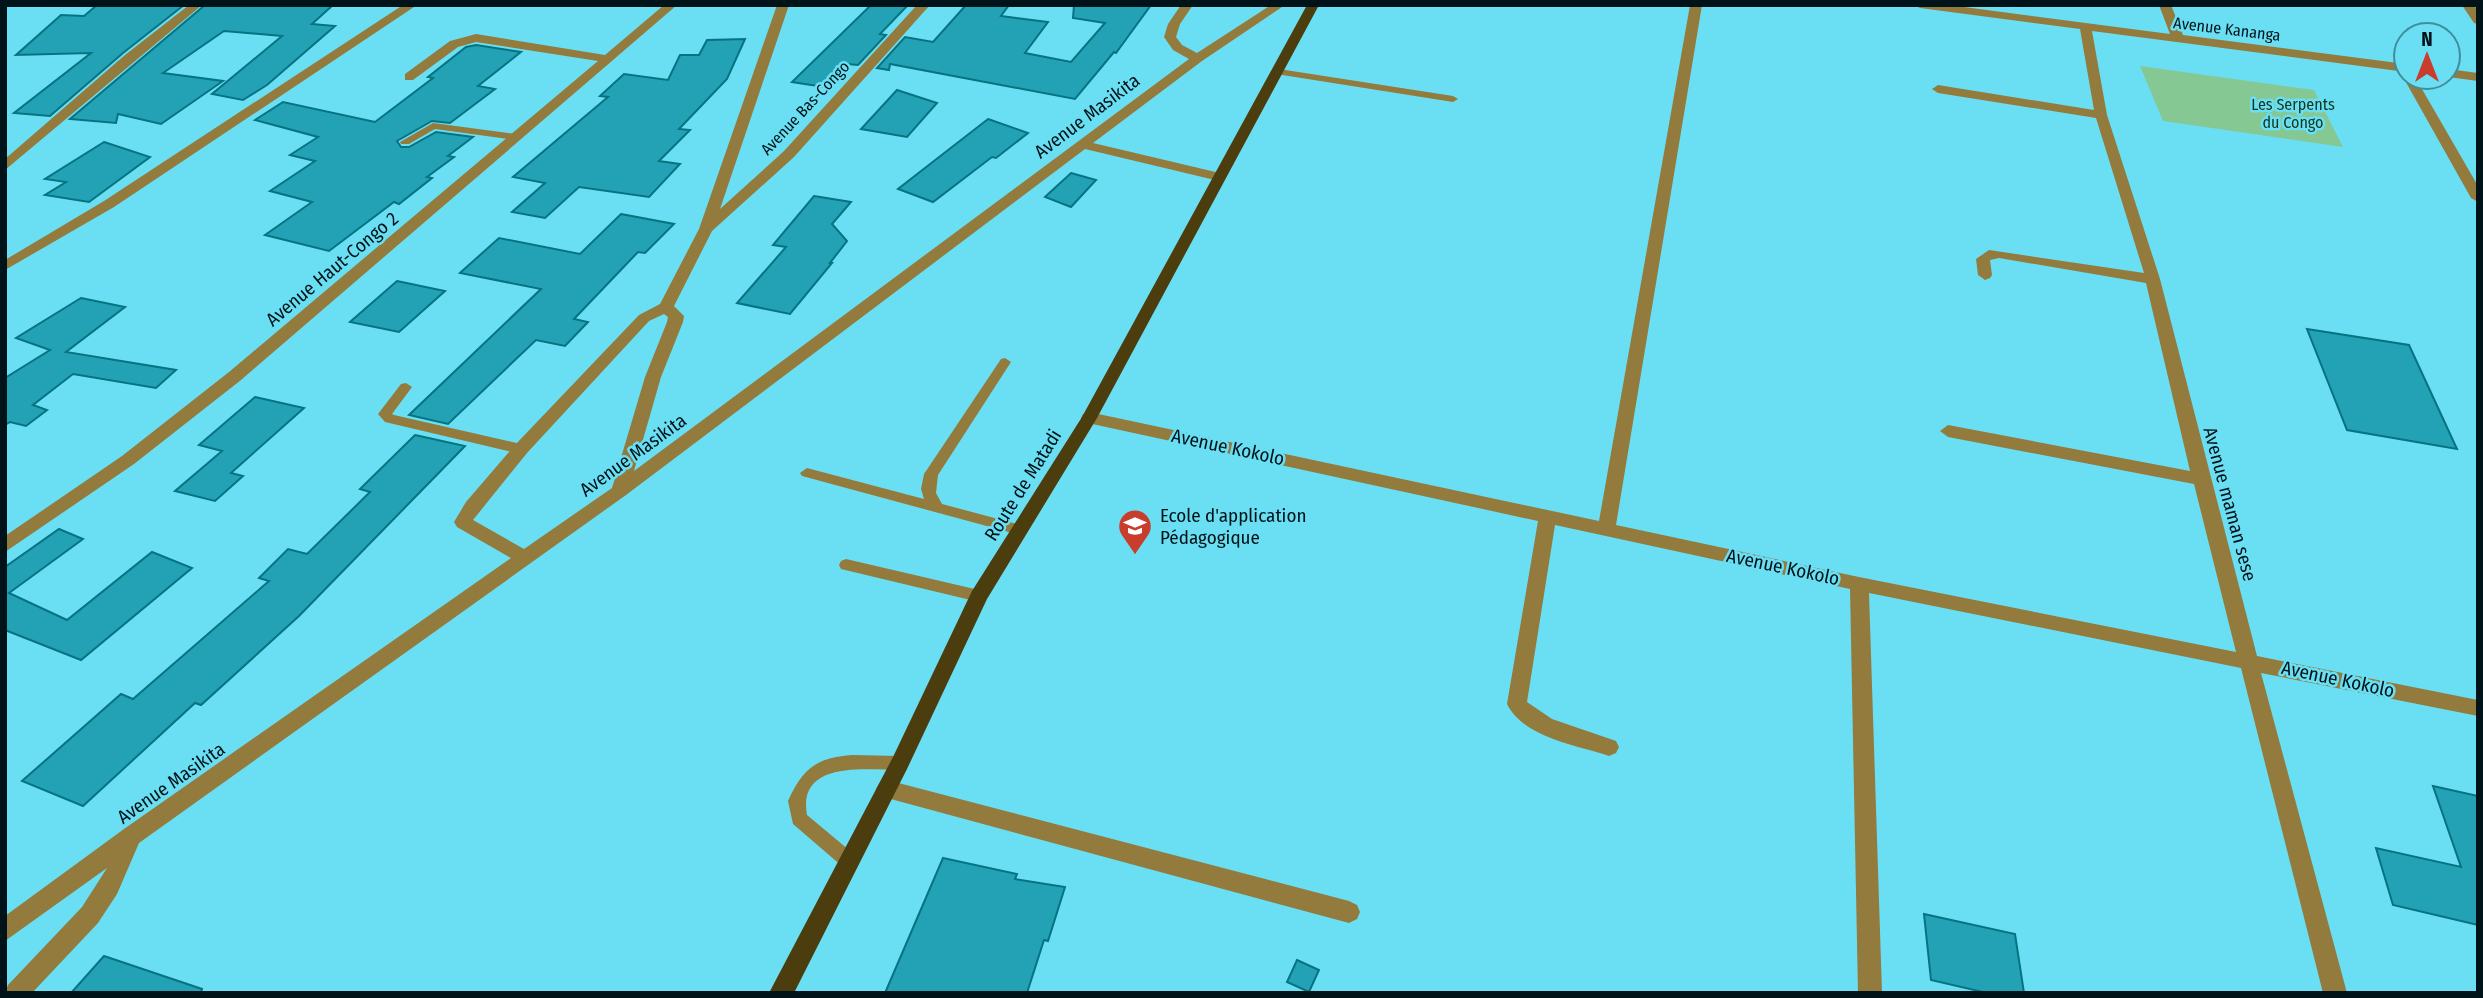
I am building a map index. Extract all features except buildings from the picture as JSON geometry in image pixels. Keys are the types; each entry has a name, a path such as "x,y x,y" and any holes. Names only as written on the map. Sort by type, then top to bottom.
{"main road":[{"name":"Route de Matadi","path":"781,993 900,763 979,596 1089,418 1313,5"}],"street":[{"path":"5,166 129,58 196,5"},
{"path":"5,266 109,204 411,5"},
{"name":"Avenue Haut-Congo 2","path":"5,545 128,460 225,384 671,5"},
{"path":"525,558 463,522 471,507 521,449 645,317 666,307 706,229 783,5"},
{"name":"Avenue Bas-Congo","path":"706,229 789,154 925,5"},
{"path":"1188,5 1174,23 1170,32 1171,42 1177,50 1198,58"},
{"name":"Avenue Masikita","path":"5,930 132,836 620,491 1198,58 1279,5"},
{"path":"1607,528 1696,5"},
{"name":"Avenue Kananga","path":"1920,5 2392,69"},
{"path":"2165,5 2178,39"},
{"path":"2468,5 2478,21"},
{"name":"Avenue maman sese","path":"2085,26 2101,115 2153,279 2201,480 2335,993"},
{"path":"410,77 464,39 476,38 608,59"},
{"path":"1938,89 2101,115"},
{"path":"2417,91 2478,198"},
{"path":"1083,145 1219,177"},
{"path":"1985,275 1983,259 1989,254 1999,254 2153,279"},
{"path":"620,491 653,377 675,322 676,316 666,307"},
{"name":"Avenue Kokolo","path":"1089,418 1860,584 2478,708"},
{"path":"1948,431 2201,480"},
{"path":"1548,515 1517,704 1520,711 1539,722 1609,747"},
{"path":"1860,584 1870,993"},
{"path":"887,789 1349,912"},
{"path":"16,993 90,915 109,887 132,836"}],"lane":[{"path":"1279,72 1454,99"},
{"path":"405,142 433,126 516,137"},
{"path":"939,510 930,499 927,488 930,474 1005,362"},
{"path":"406,387 384,414 390,419 521,449"},
{"path":"807,473 1020,530"},
{"path":"846,565 979,596"},
{"path":"849,861 799,819 796,801 811,776 821,768 835,764 900,763"}],"green space":[{"name":"Les Serpents du Congo","path":"2140,66 2314,90 2343,147 2163,121"}],"place":[{"name":"Ecole d'application Pédagogique","path":"1135,556"}]}
